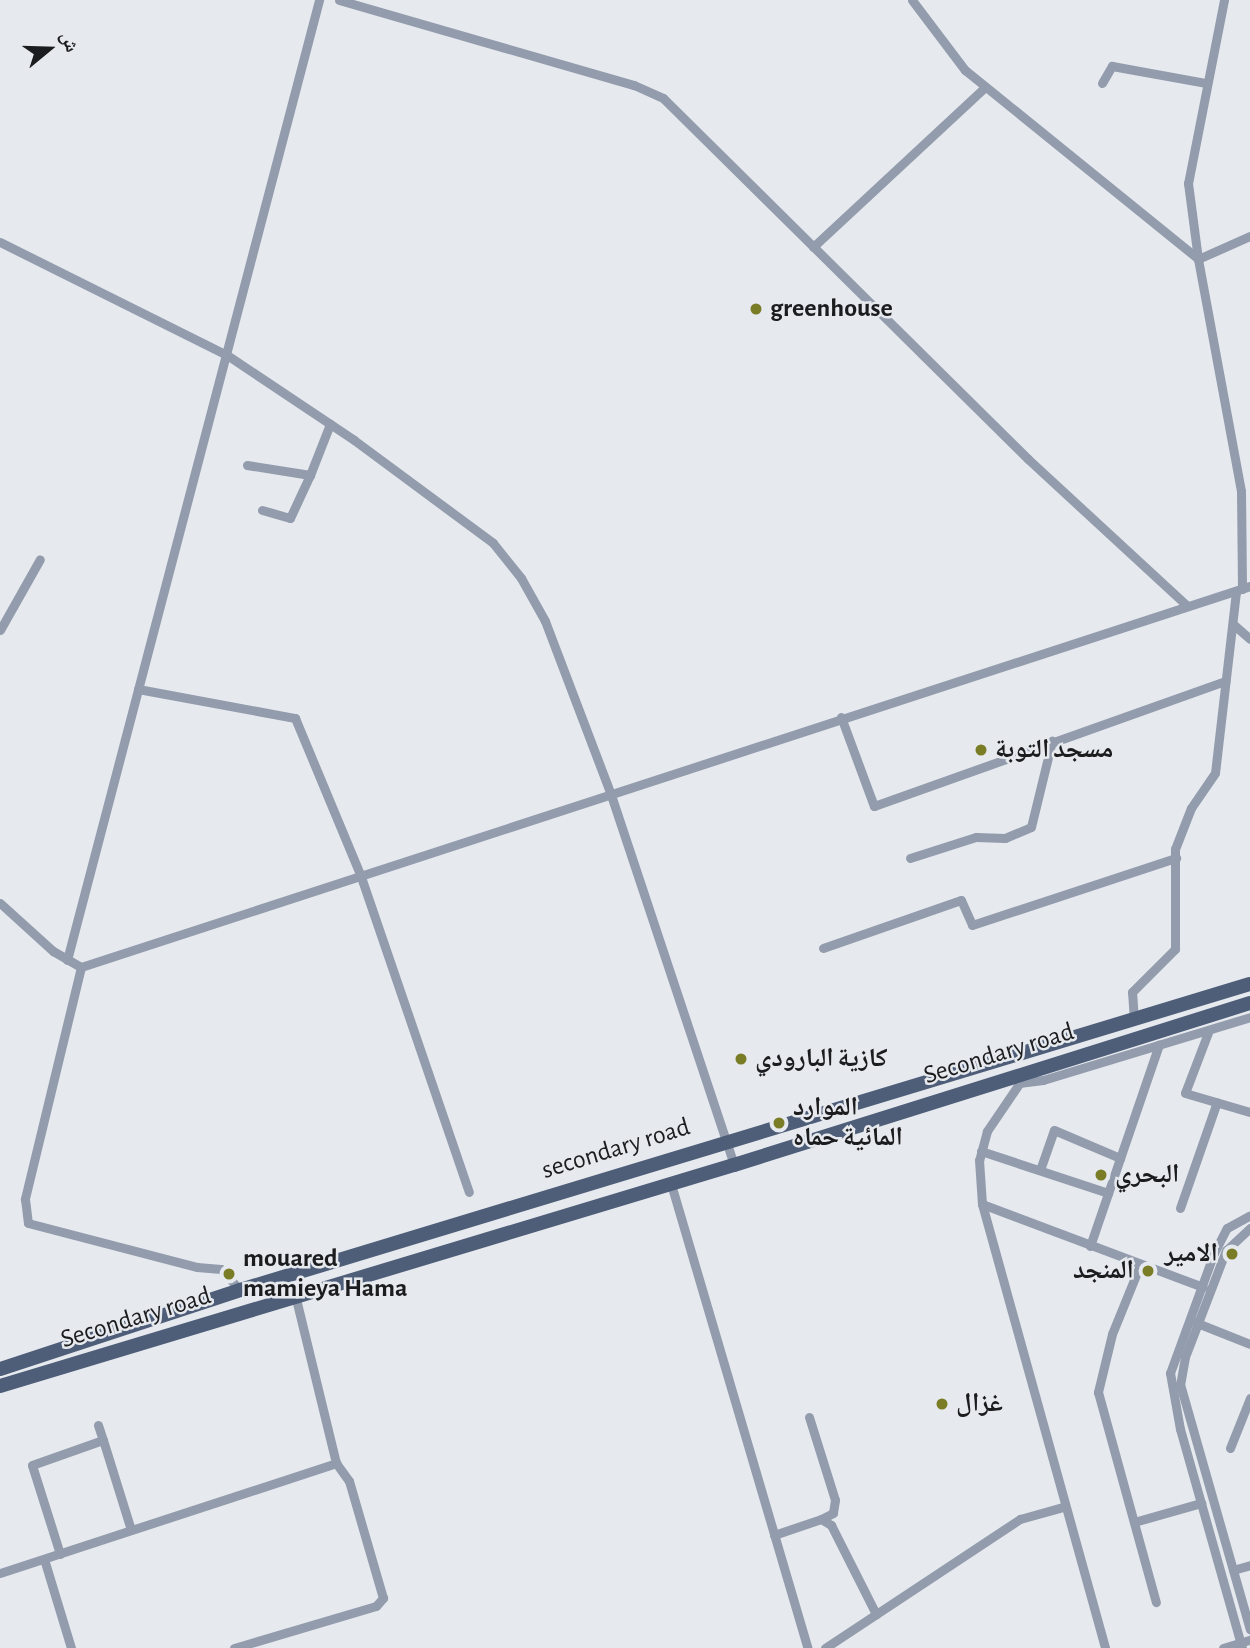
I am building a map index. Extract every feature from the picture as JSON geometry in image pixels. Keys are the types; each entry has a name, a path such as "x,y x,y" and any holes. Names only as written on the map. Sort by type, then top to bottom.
{"main road":[{"name":"secondary road","path":"0,1370 240,1290 1250,984"},
{"name":"Secondary road","path":"0,1386 734,1165 1028,1070 1250,1003"}],"street":[{"path":"67,960 319,0"},
{"path":"339,0 634,85 663,98 1028,459 1186,605"},
{"path":"912,0 965,71 1198,259"},
{"path":"1133,1020 1132,992 1175,949 1175,858 1191,808 1215,773 1225,681 1243,589 1241,491 1198,259 1188,183 1224,0"},
{"path":"1102,83 1112,66 1206,83"},
{"path":"813,247 985,87"},
{"path":"1198,259 1250,236"},
{"path":"0,242 227,355 330,424 493,543 521,578 545,621 611,794 734,1165"},
{"path":"262,510 290,518 330,424"},
{"path":"247,465 310,475"},
{"path":"0,630 40,559"},
{"path":"0,903 67,960 81,967 841,717 1243,589"},
{"path":"1234,625 1250,639"},
{"path":"841,717 874,806 987,769 1052,741 1225,681"},
{"path":"138,689 295,718 360,874 469,1192"},
{"path":"910,858 976,837 1005,838 1031,827 1052,741"},
{"path":"823,948 961,901 972,925 1175,858"},
{"path":"81,967 25,1199 28,1223 197,1267 221,1269 240,1290"},
{"path":"1019,1083 1250,1017"},
{"path":"1209,1030 1185,1093 1250,1112"},
{"path":"1090,1245 1159,1045"},
{"path":"1028,1070 987,1131 981,1151 982,1204 1063,1507 1105,1648"},
{"path":"1180,1208 1217,1102"},
{"path":"1040,1170 1054,1130 1120,1158"},
{"path":"981,1151 1108,1193"},
{"path":"671,1184 808,1648"},
{"path":"982,1204 1211,1290"},
{"path":"1223,1648 1244,1644 1200,1503 1171,1393 1175,1352 1201,1286 1227,1228 1250,1215"},
{"path":"1250,1228 1226,1250 1198,1324 1180,1384 1250,1629"},
{"path":"1140,1265 1112,1334 1098,1392 1156,1602"},
{"path":"234,1648 376,1606 383,1598 349,1481 336,1463 295,1295"},
{"path":"1188,1319 1250,1343"},
{"path":"1230,1448 1250,1398"},
{"path":"775,1535 833,1513 835,1500 809,1417"},
{"path":"98,1425 131,1530"},
{"path":"60,1554 32,1465 103,1440"},
{"path":"0,1573 336,1463"},
{"path":"1134,1522 1200,1503"},
{"path":"825,1648 1020,1518 1063,1507"},
{"path":"821,1519 831,1525 876,1614"},
{"path":"44,1559 71,1648"},
{"path":"1233,1570 1250,1565"}],"place":[{"name":"greenhouse","path":"756,309"},
{"name":"مسجد التوبة","path":"981,750"},
{"name":"كازية البارودي","path":"741,1059"},
{"name":"الموارد المائية حماه","path":"779,1123"},
{"name":"البحري","path":"1101,1175"},
{"name":"الامير","path":"1232,1254"},
{"name":"المنجد","path":"1148,1271"},
{"name":"mouared mamieya Hama","path":"229,1274"},
{"name":"غزال","path":"942,1404"}]}
